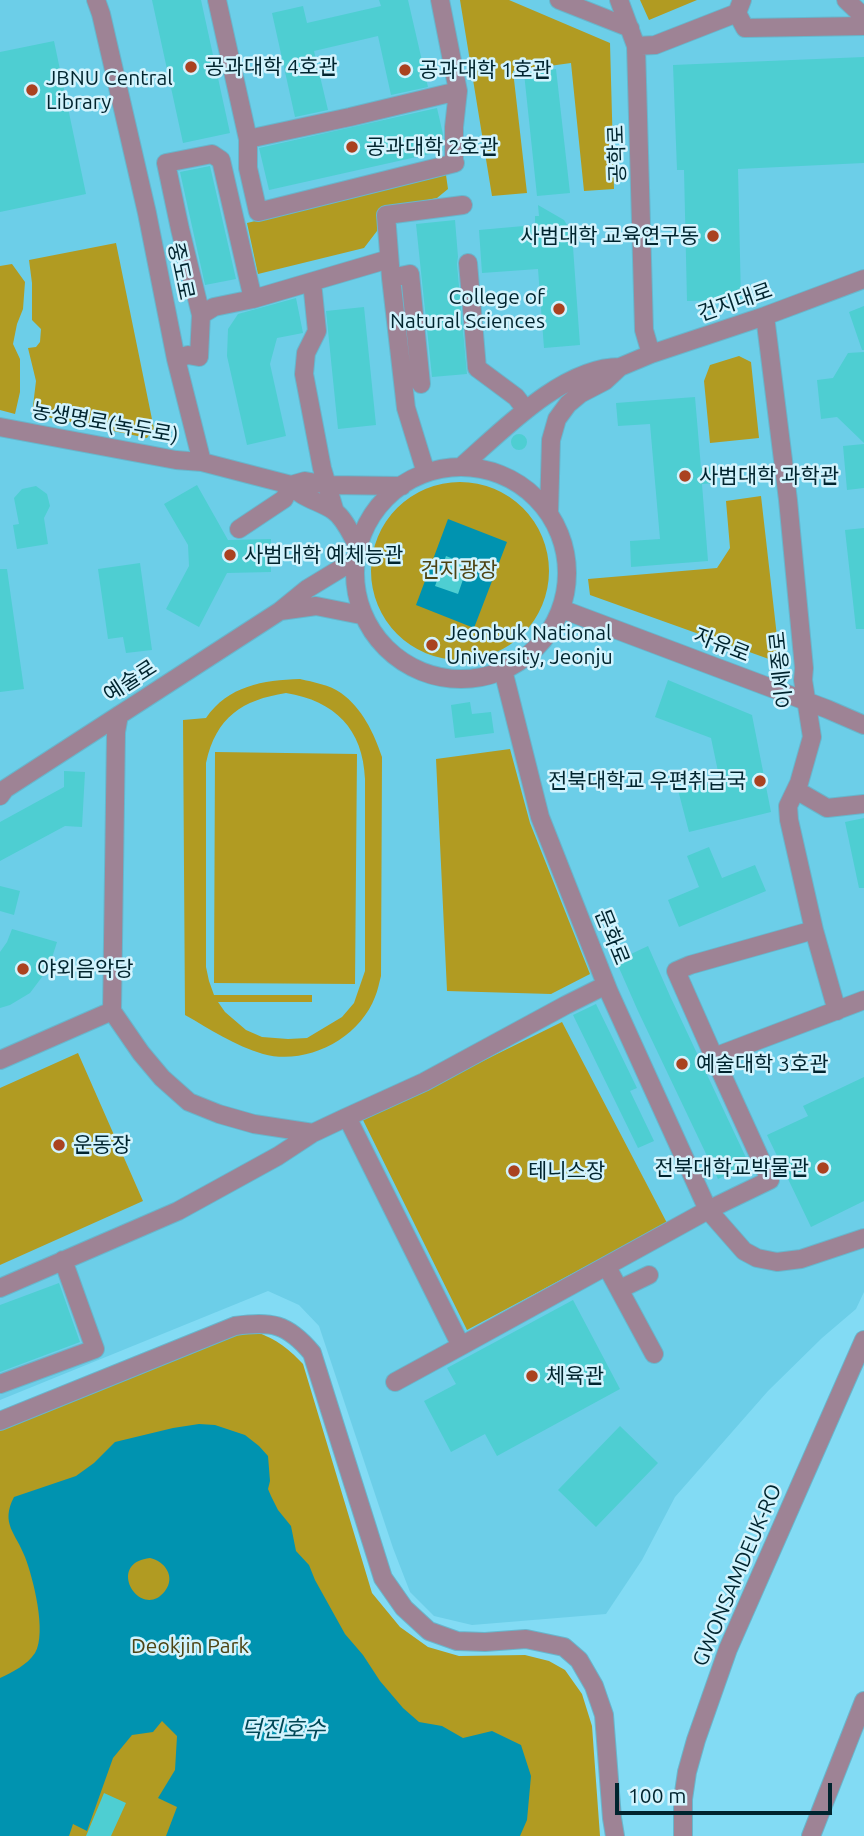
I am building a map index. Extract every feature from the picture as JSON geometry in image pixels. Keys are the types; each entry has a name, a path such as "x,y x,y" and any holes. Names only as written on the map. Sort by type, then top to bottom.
{"street":[{"name":"중도로","path":"96,0 137,169 176,359 202,462"},
{"path":"217,0 248,139 248,168 258,212 454,161 458,90 440,0"},
{"path":"559,0 630,28"},
{"name":"공학로","path":"619,0 636,46 644,330 651,354"},
{"path":"846,0 864,17"},
{"path":"636,46 655,45 740,6 745,27 864,26"},
{"path":"248,139 458,90"},
{"path":"137,169 212,153 221,160 253,299"},
{"path":"166,163 201,315 200,357 188,355 176,359"},
{"path":"426,473 406,408 386,215 463,205"},
{"path":"151,237 180,229"},
{"path":"201,315 214,307 253,299 389,259"},
{"path":"468,262 477,368 516,397 526,410"},
{"path":"391,278 410,274 421,384"},
{"name":"건지대로","path":"549,513 551,440 557,419 574,399 605,381 620,367 651,354 864,279"},
{"path":"312,282 317,331 306,354 304,374 322,468 335,512"},
{"name":"이세종로","path":"765,316 788,500 803,680 812,737 796,790 788,806 789,820 836,1011"},
{"name":"건지대로","path":"462,466 541,398 568,382 605,367 620,367"},
{"name":"농생명로(녹두로)","path":"0,427 176,460 202,462"},
{"path":"202,462 291,485 305,481 328,485 402,486"},
{"path":"462,466 492,469 502,474 519,484 549,513 560,537 567,569 564,610 545,636 523,659 503,670 449,681 431,677 409,666 394,656 380,641 361,615 353,561 356,543 385,500 402,486 426,473 462,466"},
{"path":"291,485 297,492 335,512 343,520 356,543"},
{"path":"239,529 284,499 291,485"},
{"name":"예술로","path":"2,792 353,561"},
{"path":"280,611 316,606 361,615"},
{"name":"자유로","path":"564,610 864,724"},
{"name":"문화로","path":"503,670 540,817 606,985 708,1210 744,1251 757,1258 777,1262 801,1259 862,1240"},
{"path":"119,715 116,732 112,1011 162,1079 189,1102 254,1124 313,1133"},
{"path":"796,790 827,808 864,804"},
{"path":"395,1382 708,1210 770,1180 676,971 814,930"},
{"path":"0,1288 178,1211 278,1156 313,1133 424,1082 606,985"},
{"path":"715,1057 864,1000"},
{"path":"0,1060 112,1011"},
{"path":"347,1117 461,1346"},
{"path":"0,1384 96,1349 63,1260"},
{"path":"607,1266 654,1354"},
{"path":"620,1289 649,1275"},
{"path":"0,1421 235,1326 260,1323 282,1327 300,1339 312,1353 383,1577 404,1608 429,1631 457,1641 526,1639 564,1647 579,1660 594,1686 604,1715 615,1836"},
{"name":"GWONSAMDEUK-RO","path":"683,1836 683,1799 687,1772 728,1649 864,1340"},
{"path":"811,1836 864,1701"}],"shaded area":[{"name":"Jeonbuk National University, Jeonju","path":"0,0 864,0 864,1292 856,1309 768,1391 675,1497 642,1560 606,1614 472,1625 434,1616 410,1592 319,1326 299,1305 268,1291 0,1400"}],"green space":[{"path":"460,0 509,0 610,43 614,189 584,191 571,63 513,71 527,193 492,196"},
{"path":"640,0 697,0 649,20"},
{"path":"446,175 448,189 437,198 383,209 377,231 364,248 258,274 247,223"},
{"path":"116,243 154,429 147,438 32,414 36,381 28,348 36,347 40,342 41,329 32,320 29,260"},
{"path":"12,264 25,282 23,309 13,344 20,359 20,392 15,414 0,410 0,266"},
{"path":"739,356 751,362 759,438 710,443 704,381 710,365"},
{"name":"건지광장","path":"460,482 494,489 523,508 542,537 549,571 542,605 523,634 494,653 460,660 426,653 397,634 378,605 371,571 378,537 397,508 426,489"},
{"path":"761,496 780,663 590,595 588,579 717,568 730,548 726,501"},
{"path":"300,679 341,693 355,706 366,722 382,757 381,976 367,1012 344,1037 313,1052 280,1057 243,1046 185,1015 183,720 206,718 225,699 247,687","holes":["286,693 319,703 343,720 359,746 363,761 365,971 354,1003 342,1017 307,1038 262,1037 246,1030 225,1012 218,1002 312,1002 312,995 214,995 206,967 206,763 217,734 233,713 256,700 270,696"]},
{"path":"510,749 530,823 590,974 551,994 447,991 436,759"},
{"path":"215,752 357,754 355,984 214,983"},
{"name":"테니스장","path":"562,1022 667,1223 467,1330 363,1120"},
{"name":"운동장","path":"78,1053 143,1201 0,1265 0,1088"},
{"name":"덕진호수","path":"251,1330 279,1343 303,1364 372,1593 400,1627 428,1647 459,1656 525,1655 549,1661 565,1670 582,1694 592,1726 600,1836 0,1836 0,1425 229,1333"}],"water":[{"path":"448,519 507,542 474,628 416,605"},
{"name":"덕진호수","path":"199,1424 215,1425 245,1435 268,1456 268,1489 278,1510 291,1526 296,1551 309,1565 345,1634 403,1708 419,1722 442,1726 463,1738 492,1731 521,1745 531,1776 527,1820 520,1836 166,1836 177,1807 158,1798 175,1770 177,1736 162,1721 153,1732 132,1735 113,1758 87,1831 73,1824 69,1836 0,1836 0,1678 32,1657 40,1632 32,1578 9,1522 10,1506 14,1497 76,1476 115,1442","holes":["150,1558 167,1570 168,1586 156,1599 146,1600 131,1588 128,1579 130,1570 136,1562"]}],"building":[{"name":"공과대학 4호관","path":"152,0 201,0 230,133 183,143"},
{"name":"공과대학 1호관","path":"379,0 408,0 428,87 391,95 378,36 314,51 328,110 295,117 272,13 303,6 307,23 381,6"},
{"name":"JBNU Central Library","path":"54,41 86,194 0,212 0,52"},
{"path":"864,57 864,163 738,169 741,300 687,301 684,170 677,170 673,65"},
{"path":"556,69 570,193 537,196 524,73"},
{"name":"공과대학 2호관","path":"437,108 443,134 443,151 269,190 259,148"},
{"path":"210,166 236,279 205,285 180,172"},
{"name":"College of Natural Sciences","path":"538,205 564,220 572,233 580,345 544,348 538,269 482,273 479,230 535,225 535,216 539,216"},
{"name":"College of Natural Sciences","path":"455,220 467,374 432,377 416,224"},
{"path":"296,298 303,333 277,338 270,364 286,436 247,445 227,356 228,329 238,314"},
{"path":"864,306 864,350 862,350 849,312"},
{"name":"College of Natural Sciences","path":"364,307 376,425 338,429 326,311"},
{"path":"864,352 864,443 837,417 821,419 817,380 833,378 848,353"},
{"name":"사범대학 과학관","path":"695,397 701,468 715,467 717,483 702,484 708,561 631,567 630,541 660,539 650,424 618,426 616,403"},
{"path":"519,434 527,442 519,450 511,442"},
{"path":"864,444 864,488 847,490 843,446"},
{"name":"사범대학 예체능관","path":"197,485 228,540 271,539 271,572 227,573 199,627 166,609 189,566 188,545 164,504"},
{"path":"36,486 47,494 50,506 44,518 48,544 17,549 13,525 19,524 14,498 22,489"},
{"path":"864,528 864,629 856,629 845,530"},
{"path":"446,556 468,565 458,594 435,586"},
{"path":"140,563 152,650 126,653 123,637 108,639 98,569"},
{"path":"0,569 7,569 24,689 0,692"},
{"path":"668,680 752,715 771,812 689,832 678,790 720,781 711,738 655,717"},
{"path":"470,702 472,714 491,712 494,733 455,738 451,705"},
{"path":"64,771 85,772 82,827 65,826 0,861 0,822 64,787"},
{"path":"864,818 864,888 859,888 845,822"},
{"path":"709,847 722,878 755,865 766,891 679,927 668,900 699,887 687,856"},
{"name":"야외음악당","path":"0,886 20,891 14,915 0,911"},
{"name":"야외음악당","path":"12,929 57,942 51,961 30,993 0,1008 0,952"},
{"name":"예술대학 3호관","path":"648,946 749,1164 718,1179 616,961"},
{"path":"596,1004 637,1088 630,1091 654,1141 638,1148 573,1015"},
{"name":"전북대학교박물관","path":"864,1077 864,1201 811,1227 767,1135 808,1116 803,1106"},
{"path":"59,1283 80,1342 0,1372 0,1305"},
{"name":"체육관","path":"573,1300 620,1389 497,1456 485,1434 451,1452 424,1401 456,1384 447,1368"},
{"path":"620,1426 658,1463 596,1527 558,1490"},
{"path":"104,1793 126,1803 111,1836 86,1836"}],"place":[{"name":"공과대학 4호관","path":"191,67"},
{"name":"공과대학 1호관","path":"405,70"},
{"name":"JBNU Central Library","path":"32,90"},
{"name":"공과대학 2호관","path":"352,147"},
{"name":"사범대학 교육연구동","path":"713,236"},
{"name":"College of Natural Sciences","path":"559,309"},
{"name":"사범대학 과학관","path":"685,476"},
{"name":"사범대학 예체능관","path":"230,555"},
{"name":"Jeonbuk National University, Jeonju","path":"432,645"},
{"name":"전북대학교 우편취급국","path":"760,781"},
{"name":"야외음악당","path":"23,969"},
{"name":"예술대학 3호관","path":"682,1064"},
{"name":"운동장","path":"59,1145"},
{"name":"전북대학교박물관","path":"823,1168"},
{"name":"테니스장","path":"514,1171"},
{"name":"체육관","path":"532,1376"}],"park label":[{"name":"Deokjin Park","path":"190,1646"}]}
